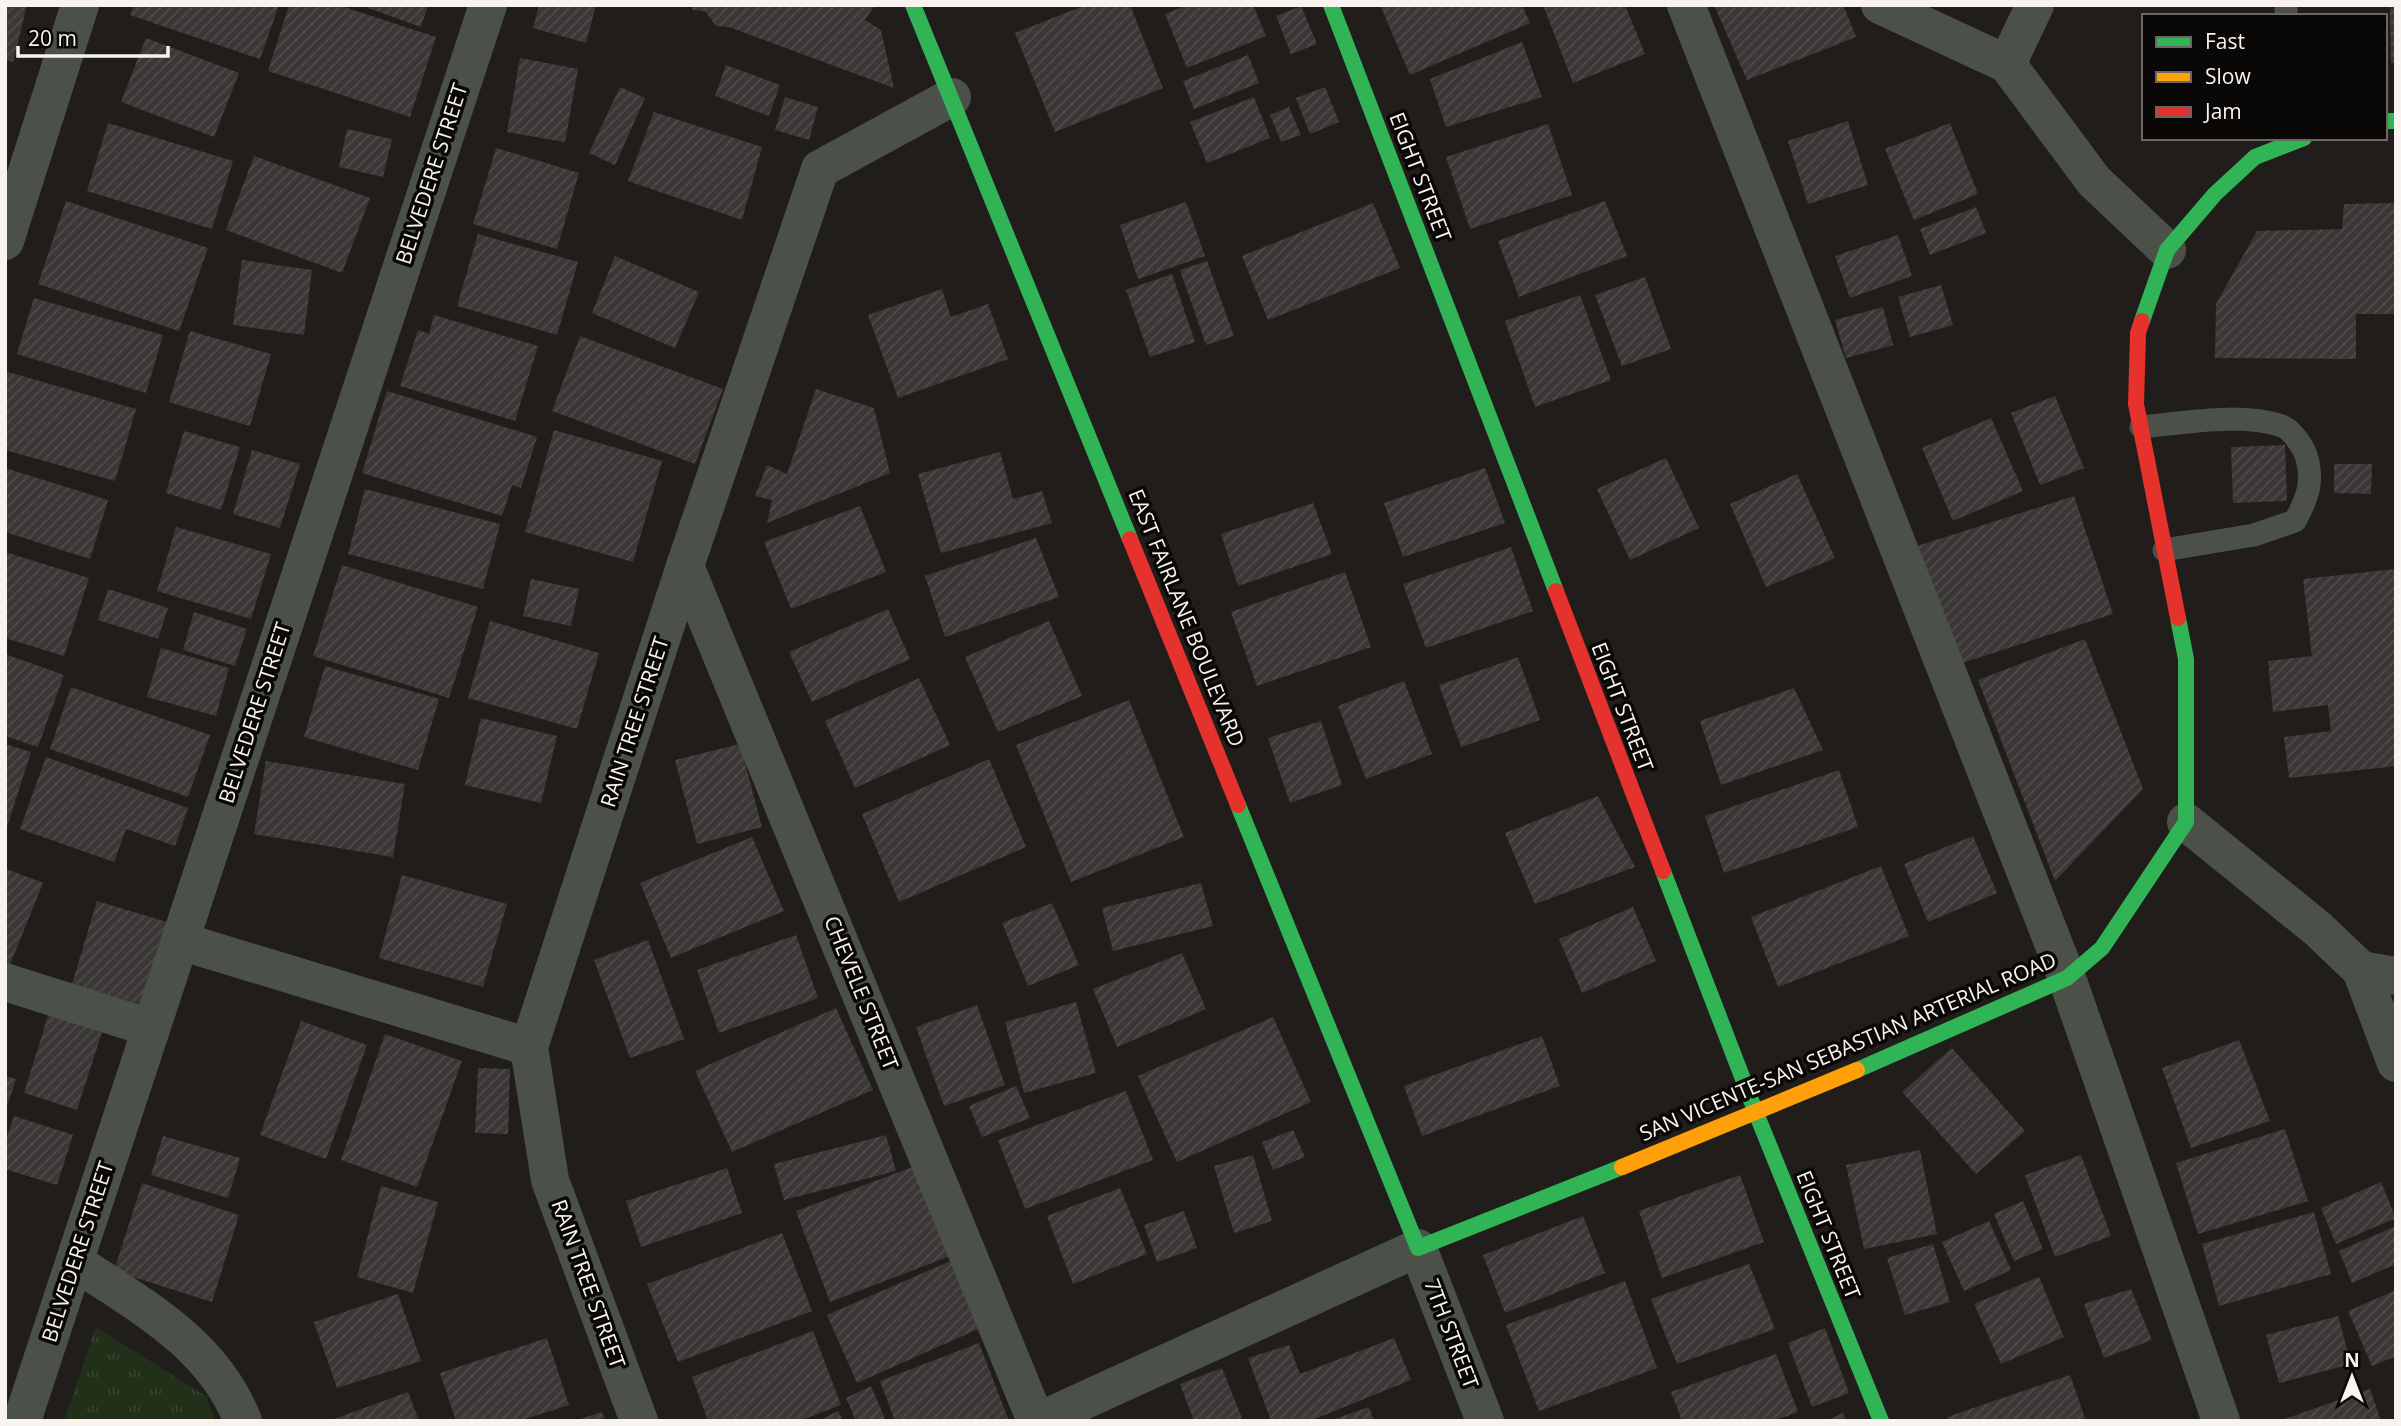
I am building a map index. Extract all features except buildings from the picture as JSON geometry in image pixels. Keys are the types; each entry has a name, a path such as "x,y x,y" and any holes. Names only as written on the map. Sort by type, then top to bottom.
{"street":[{"path":"5,241 80,5"},
{"name":"BELVEDERE STREET","path":"22,1421 488,5"},
{"name":"EAST FAIRLANE BOULEVARD","path":"913,5 1418,1248"},
{"name":"EIGHT STREET","path":"1331,5 1756,1113 1881,1421"},
{"path":"1686,5 2067,978 2221,1421"},
{"path":"1881,5 2007,64 2094,181 2167,250"},
{"path":"2007,64 2035,5"},
{"name":"RAIN TREE STREET","path":"639,1421 550,1180 529,1046 685,566 820,169 952,97"},
{"path":"2280,143 2255,157 2215,194 2167,250 2138,333 2136,404 2186,659 2186,822 2318,929 2379,973 2396,1063"},
{"name":"CHEVELE STREET","path":"685,566 1038,1421"},
{"name":"SAN VICENTE-SAN SEBASTIAN ARTERIAL ROAD","path":"1418,1248 1756,1113 2067,978 2102,948 2186,822"},
{"path":"180,941 529,1046"},
{"path":"5,982 151,1028"},
{"path":"1038,1421 1418,1248"},
{"name":"7TH STREET","path":"1418,1248 1485,1421"},
{"path":"75,1262 180,1332 221,1377 243,1421"}],"lane":[{"path":"2141,427 2236,419 2285,427 2303,448 2311,472 2309,495 2295,521 2254,535 2164,550"}],"green space":[{"path":"96,1327 206,1396 215,1421 64,1421"}],"traffic: fast":[{"path":"913,5 1130,539"},
{"path":"1331,5 1556,591"},
{"path":"2387,121 2396,121"},
{"path":"2142,321 2167,250 2215,194 2255,157 2299,140"},
{"path":"1857,1070 2067,978 2102,948 2186,822 2186,659 2178,618"},
{"path":"1238,805 1418,1248 1622,1167"},
{"path":"1663,871 1756,1113 1881,1421"}],"traffic: slow":[{"path":"1622,1167 1857,1070"}],"traffic: jam":[{"path":"2142,321 2138,333 2136,404 2178,618"},
{"path":"1130,539 1238,805"},
{"path":"1556,591 1663,871"}]}
